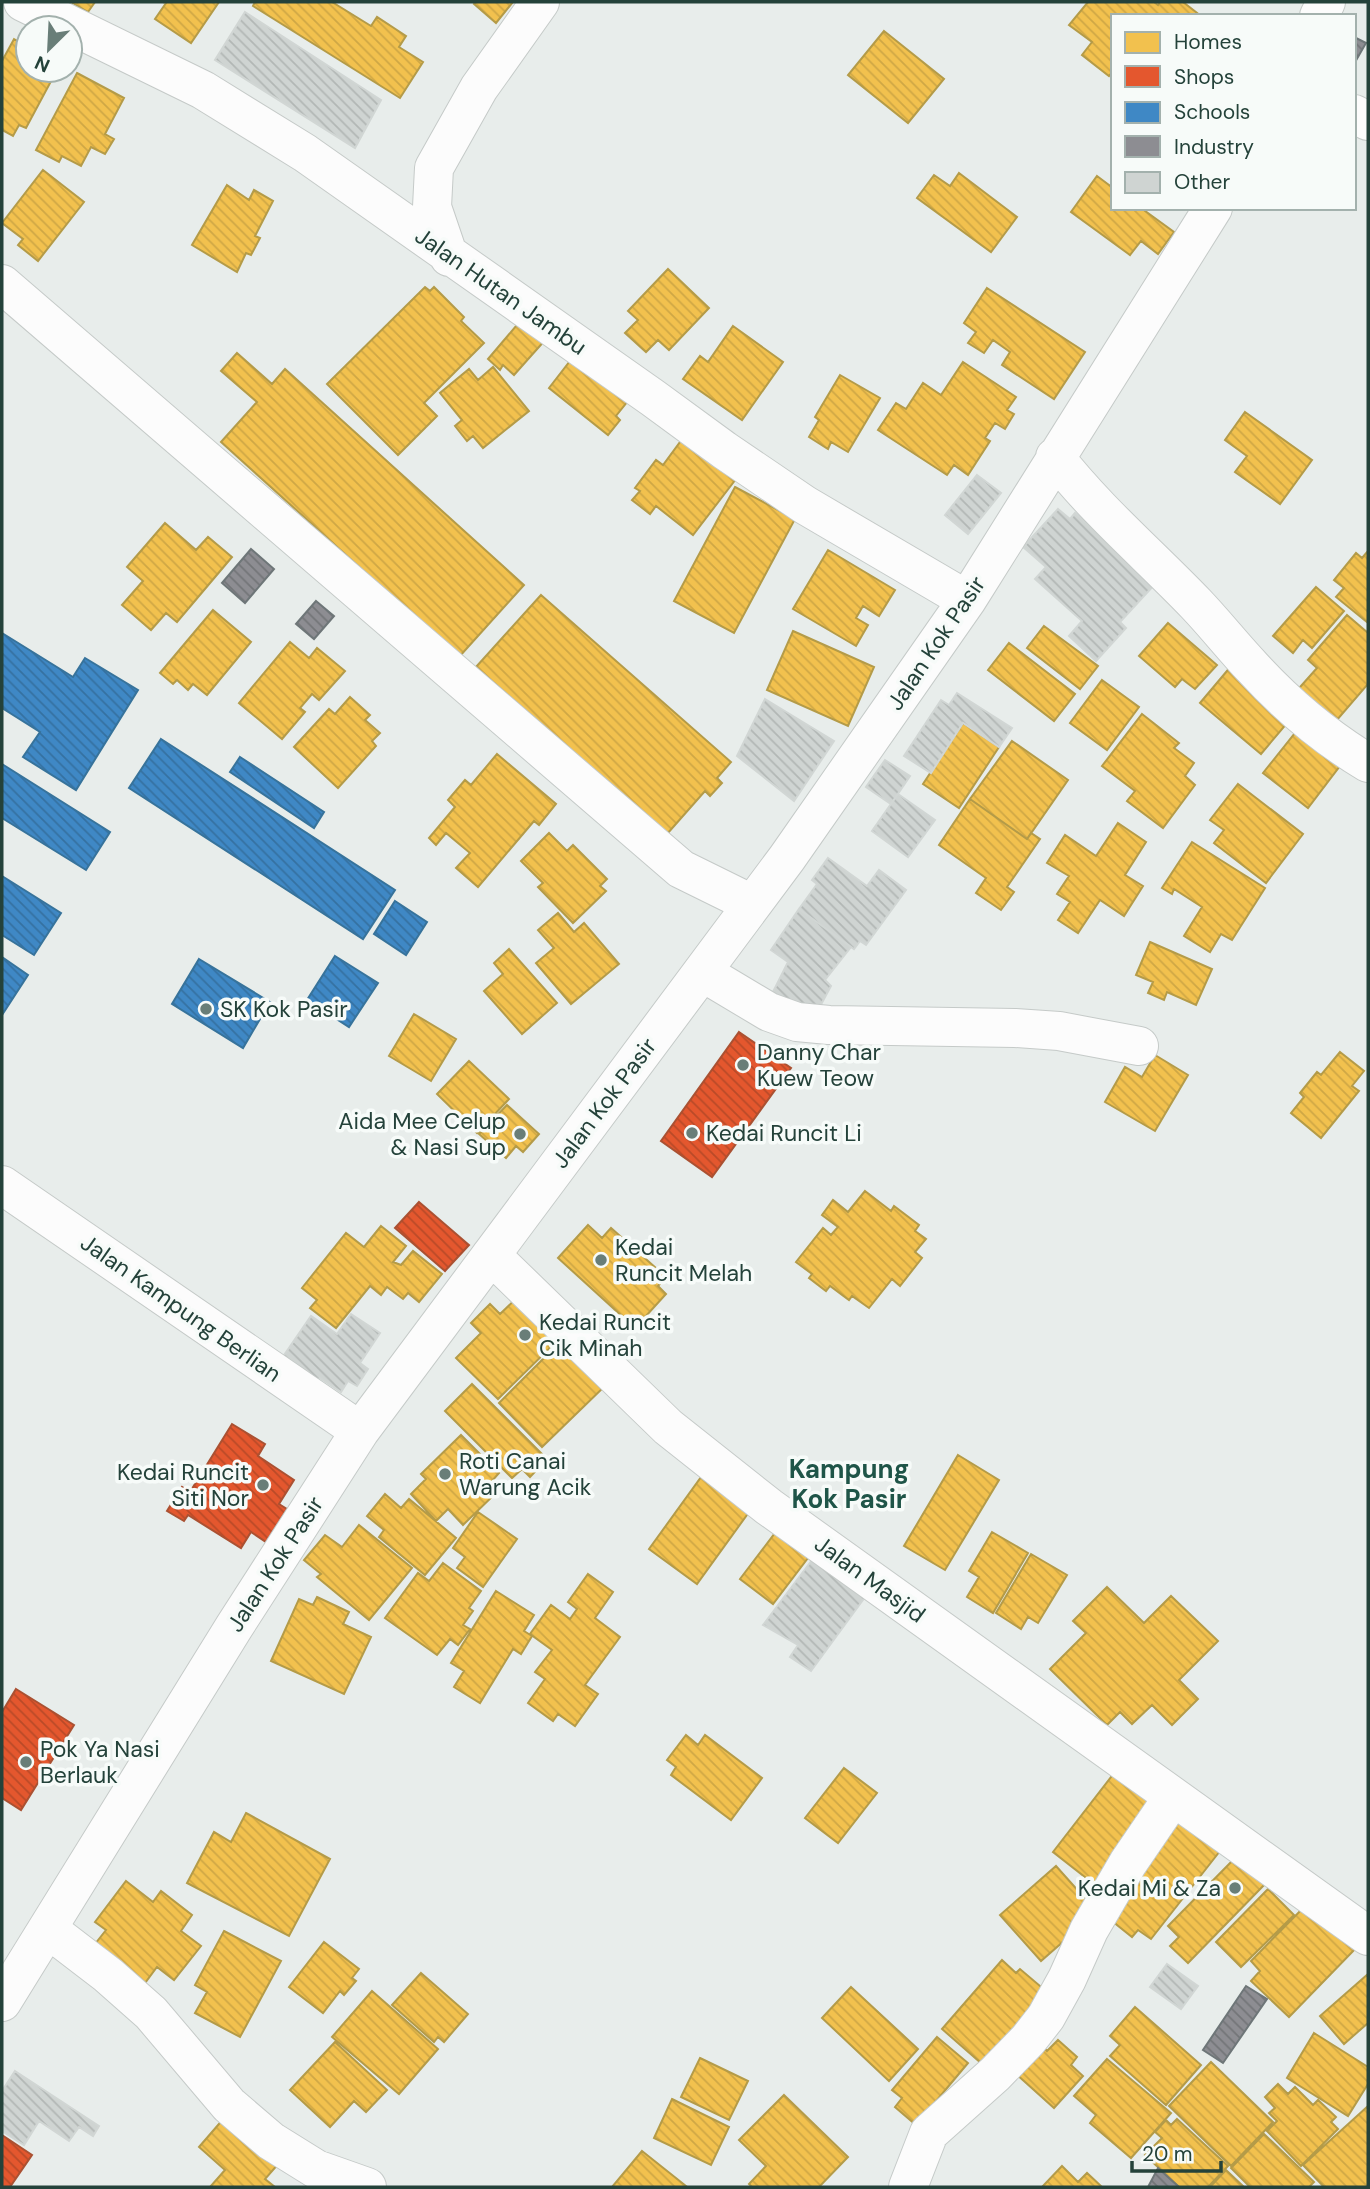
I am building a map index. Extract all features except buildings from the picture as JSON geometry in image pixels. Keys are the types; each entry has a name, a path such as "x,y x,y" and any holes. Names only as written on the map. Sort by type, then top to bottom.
{"street":[{"name":"Jalan Hutan Jambu","path":"23,2 203,90 305,153 805,505 967,600"},
{"path":"450,257 432,207 434,168 479,88 540,2"},
{"name":"Jalan Kok Pasir","path":"8,1980 48,1929 234,1627 359,1431 752,904 967,600 1212,210"},
{"path":"2,284 681,869 752,904"},
{"path":"1055,457 1074,481 1198,606 1253,669 1324,734 1368,763"},
{"path":"702,972 769,1012 797,1022 830,1026 1048,1030 1139,1046"},
{"name":"Jalan Kampung Berlian","path":"2,1185 359,1431"},
{"name":"Jalan Masjid","path":"491,1255 668,1427 769,1507 1368,1936"},
{"path":"908,2187 929,2133 995,2074 1046,2017 1128,1863 1173,1797"},
{"path":"48,1929 108,1975 150,2013 229,2105 271,2141 316,2169 367,2187"}],"place":[{"name":"SK Kok Pasir","path":"206,1009"},
{"name":"Danny Char Kuew Teow","path":"743,1065"},
{"name":"Kedai Runcit Li","path":"692,1133"},
{"name":"Aida Mee Celup & Nasi Sup","path":"520,1134"},
{"name":"Kedai Runcit Melah","path":"601,1260"},
{"name":"Kedai Runcit Cik Minah","path":"525,1335"},
{"name":"Roti Canai Warung Acik","path":"445,1474"},
{"name":"Kedai Runcit Siti Nor","path":"263,1485"},
{"name":"Pok Ya Nasi Berlauk","path":"26,1762"},
{"name":"Kedai Mi & Za","path":"1235,1888"}],"district":[{"name":"Kampung Kok Pasir","path":"849,1484"}]}
